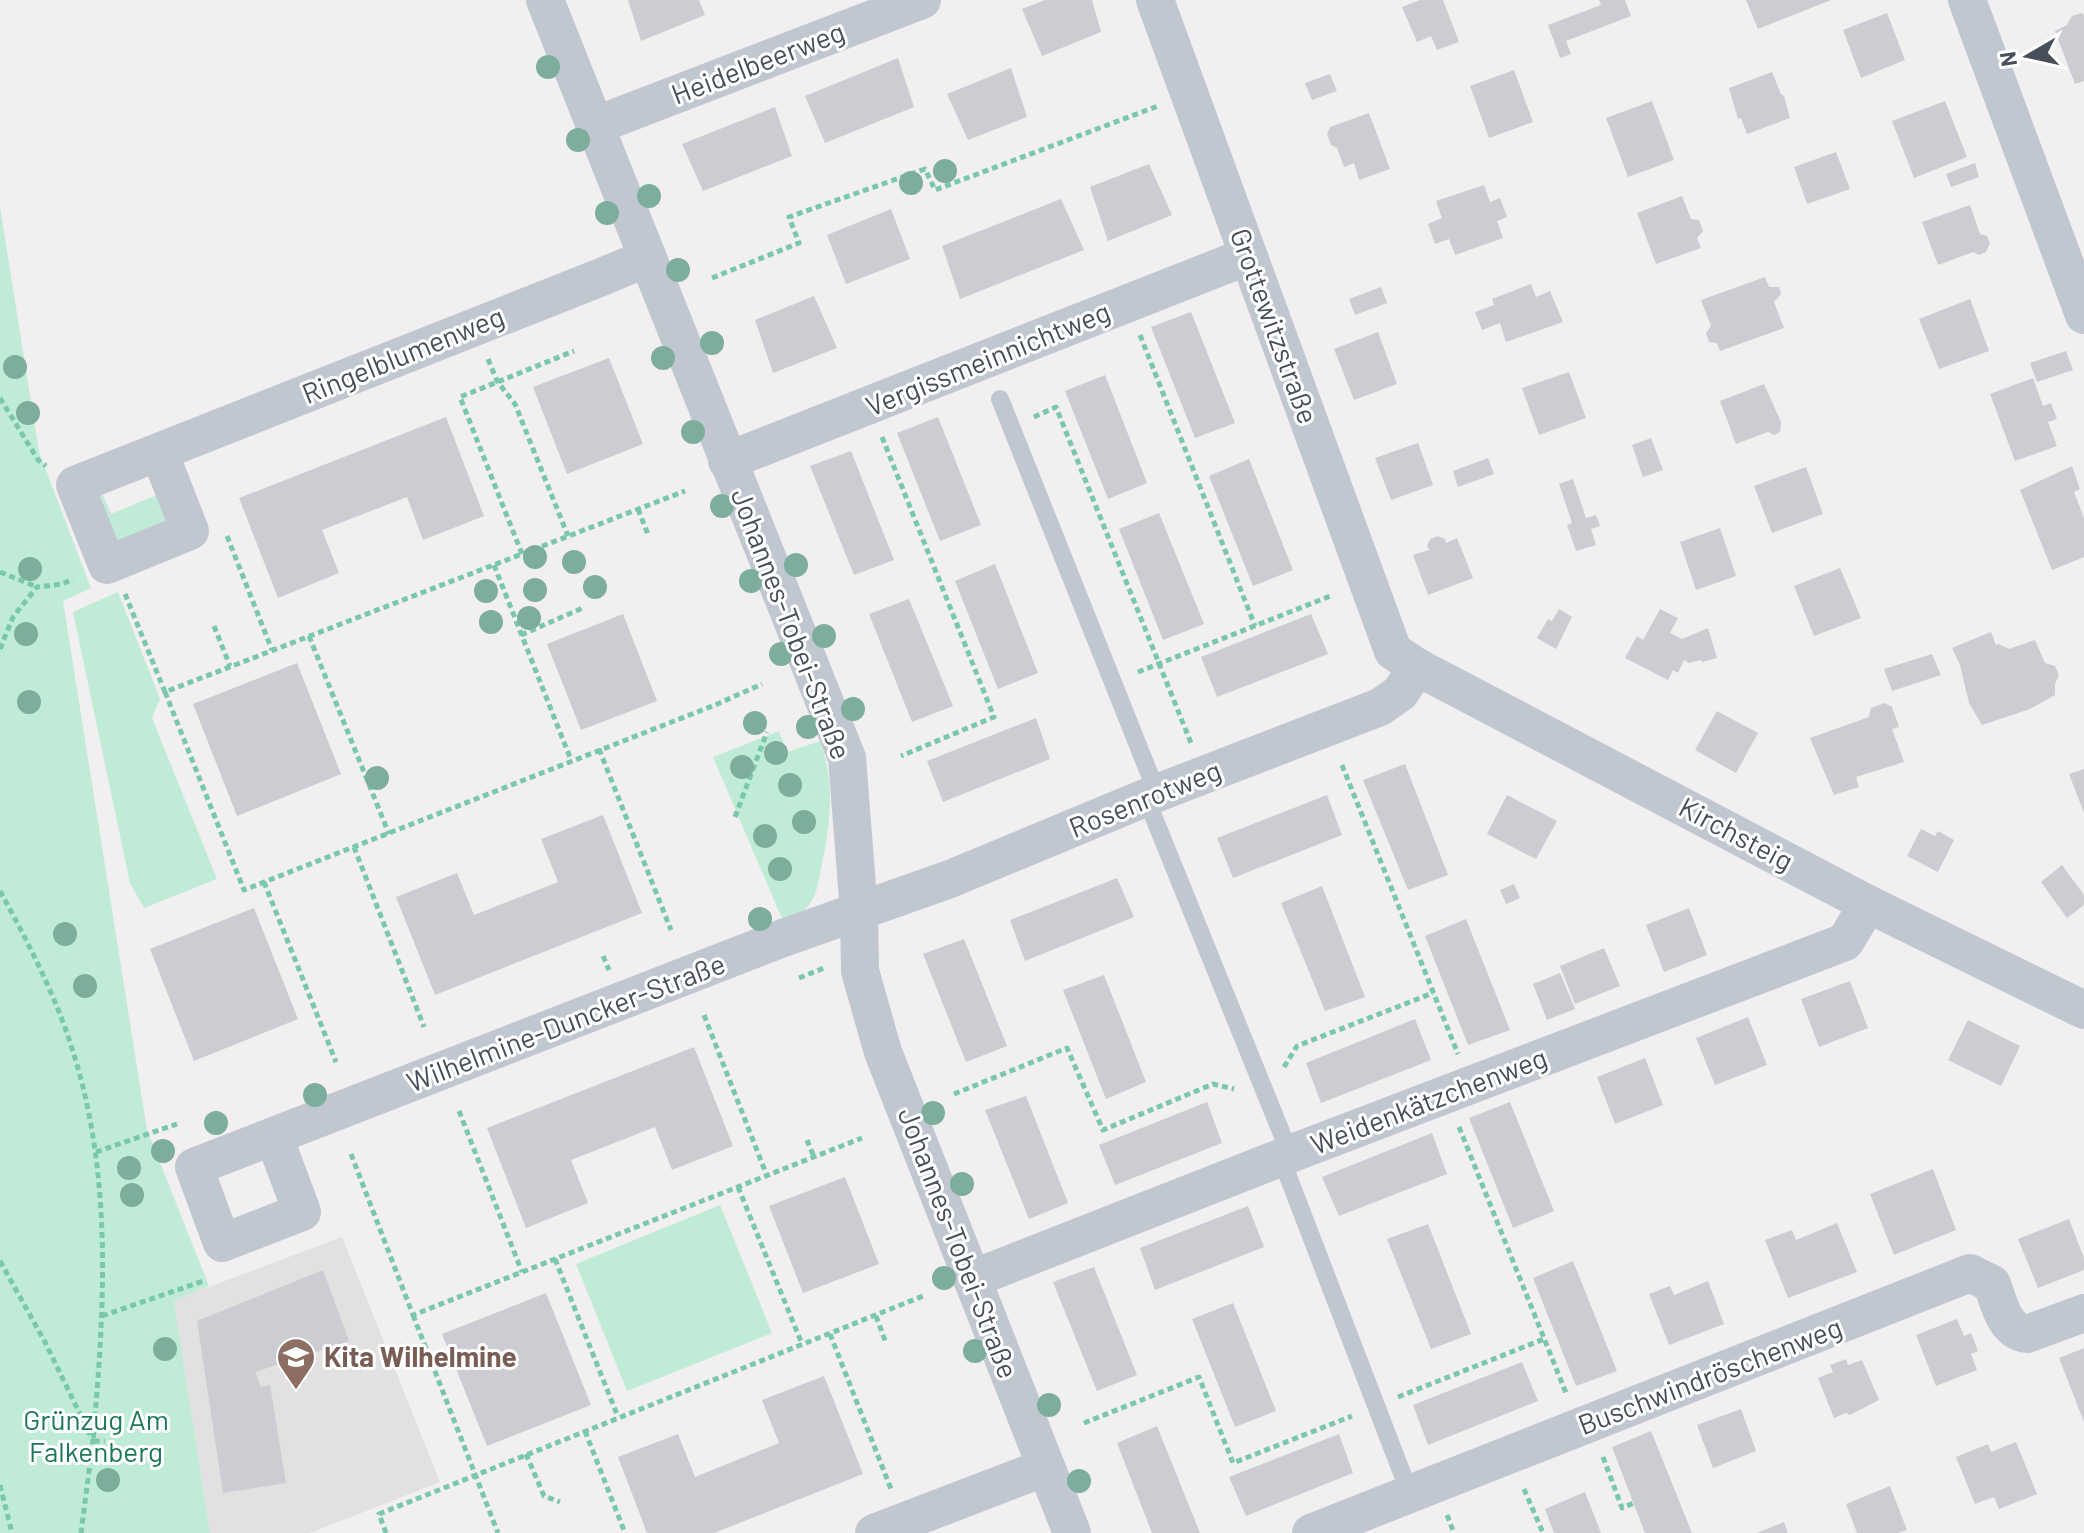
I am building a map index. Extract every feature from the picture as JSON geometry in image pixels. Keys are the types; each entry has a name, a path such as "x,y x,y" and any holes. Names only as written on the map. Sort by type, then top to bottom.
{"street":[{"name":"Johannes-Tobei-Straße","path":"545,0 847,758 859,912 860,971 883,1052 1072,1533"},
{"name":"Heidelbeerweg","path":"594,126 922,0"},
{"name":"Grottewitzstraße","path":"1155,0 1248,256 1405,659"},
{"path":"1967,0 2084,315"},
{"name":"Vergissmeinnichtweg","path":"727,461 1248,256"},
{"name":"Ringelblumenweg","path":"75,485 647,258"},
{"path":"98,569 190,531 159,452"},
{"path":"75,485 107,565 98,569"},
{"name":"Rosenrotweg","path":"859,912 950,879 1380,707 1400,693 1405,659"},
{"name":"Kirchsteig","path":"1405,659 1868,904 2084,1010"},
{"name":"Weidenkätzchenweg","path":"972,1279 1845,942 1868,904"},
{"name":"Wilhelmine-Duncker-Straße","path":"274,1137 759,947 859,912"},
{"name":"Buschwindröschenweg","path":"1311,1533 1970,1273 1992,1284 2007,1322 2017,1333 2027,1334 2084,1313"},
{"path":"889,1527 1046,1467"}],"lane":[{"path":"1000,399 1113,682 1152,796 1266,1095 1285,1156 1410,1494"}],"path":[{"path":"712,278 799,243 789,217 925,169 935,190 1148,110"},
{"path":"1128,304 1255,626"},
{"path":"476,327 497,381 515,404 568,536"},
{"path":"522,554 460,397 574,351"},
{"path":"0,398 38,460 75,485"},
{"path":"869,406 994,717 901,756"},
{"path":"1011,426 1056,407 1204,775"},
{"path":"165,692 685,491"},
{"path":"638,509 649,537"},
{"path":"222,524 272,650"},
{"path":"494,565 571,760"},
{"path":"0,572 37,587 62,584 98,569 165,692 244,890 762,684"},
{"path":"0,649 13,617 37,587"},
{"path":"1113,682 1338,593"},
{"path":"521,635 585,607"},
{"path":"214,626 230,666"},
{"path":"309,636 389,834"},
{"path":"735,817 767,732"},
{"path":"599,749 671,930"},
{"path":"1342,765 1433,993 1458,1090 1544,1339 1622,1508 1634,1503"},
{"path":"354,847 424,1027"},
{"path":"307,866 311,875"},
{"path":"264,882 336,1062"},
{"path":"0,891 34,954 75,1058 96,1152 104,1242 102,1316 93,1441 81,1533"},
{"path":"954,1094 1067,1048 1103,1130 1213,1084 1266,1095 1297,1046 1433,993"},
{"path":"704,1015 767,1176"},
{"path":"459,1111 522,1272"},
{"path":"96,1152 177,1124"},
{"path":"413,1315 862,1138"},
{"path":"807,1140 814,1157"},
{"path":"351,1154 498,1533"},
{"path":"738,1187 802,1344"},
{"path":"555,1259 618,1417"},
{"path":"0,1261 45,1342 93,1441"},
{"path":"102,1316 206,1280"},
{"path":"386,1533 379,1514 923,1296"},
{"path":"876,1316 886,1343"},
{"path":"830,1334 889,1527"},
{"path":"1084,1423 1199,1377 1233,1463 1544,1339"},
{"path":"585,1431 625,1533"},
{"path":"93,1441 105,1441"},
{"path":"526,1454 544,1496 560,1502"},
{"path":"1510,1454 1543,1533"},
{"path":"0,1485 12,1533"}],"shaded area":[{"name":"Kita Wilhelmine","path":"342,1237 440,1482 310,1533 210,1533 174,1300"}],"green space":[{"name":"Grünzug Am Falkenberg","path":"0,207 39,452 91,588 63,601 147,1130 209,1286 174,1301 210,1533 0,1533"},
{"path":"102,493 111,514 159,494 171,522 114,546 94,497"},
{"path":"118,592 160,699 152,718 217,879 144,908 130,883 73,612"},
{"path":"779,731 787,752 820,741 830,787 829,817 818,885 804,911 783,921 713,757"},
{"path":"720,1205 772,1333 627,1391 576,1264"}],"building":[{"path":"628,0 699,0 705,15 641,41"},
{"path":"1045,0 1092,0 1101,32 1042,56 1022,9"},
{"path":"1420,0 1443,0 1459,42 1437,50 1431,36 1417,42 1402,7"},
{"path":"1599,0 1625,0 1631,16 1566,41 1571,54 1560,58 1548,25 1601,5"},
{"path":"1746,0 1831,0 1758,29"},
{"path":"1887,13 1905,60 1861,78 1843,30"},
{"path":"2084,15 2084,81 2075,84 2055,31 2067,25 2072,16"},
{"path":"898,58 914,107 825,143 805,96"},
{"path":"1011,68 1027,117 968,140 947,94"},
{"path":"1514,70 1533,122 1489,138 1470,86"},
{"path":"1772,72 1784,96 1790,118 1747,134 1741,118 1738,119 1729,88"},
{"path":"1330,74 1337,91 1312,100 1305,83"},
{"path":"1652,101 1674,160 1628,177 1606,118"},
{"path":"1945,101 1967,157 1914,178 1892,121"},
{"path":"775,107 792,156 703,191 682,144"},
{"path":"1369,113 1390,169 1359,180 1354,163 1344,167 1337,148 1331,145 1327,134 1330,127"},
{"path":"1836,152 1850,189 1807,204 1794,167"},
{"path":"1975,163 1979,177 1951,187 1946,174"},
{"path":"1149,164 1172,215 1108,241 1090,187"},
{"path":"1484,185 1490,202 1500,198 1507,217 1497,221 1503,238 1455,255 1449,239 1435,244 1428,224 1442,218 1436,201"},
{"path":"1682,196 1691,219 1699,220 1703,231 1697,238 1701,248 1656,264 1637,213"},
{"path":"1061,199 1084,250 960,299 942,246"},
{"path":"1970,205 1980,234 1987,236 1990,243 1986,252 1979,255 1973,252 1938,265 1922,222"},
{"path":"891,209 910,259 846,284 827,235"},
{"path":"1765,277 1769,287 1779,287 1781,294 1774,302 1784,328 1720,351 1717,343 1709,342 1706,333 1711,326 1701,300"},
{"path":"1531,284 1536,297 1550,291 1563,322 1506,342 1500,323 1482,330 1475,312 1494,305 1492,299"},
{"path":"1381,287 1387,303 1355,315 1349,299"},
{"path":"814,296 837,348 773,373 755,320"},
{"path":"1970,299 1989,351 1939,369 1919,319"},
{"path":"1191,312 1235,423 1195,438 1151,327"},
{"path":"1378,332 1397,384 1354,400 1334,349"},
{"path":"2066,351 2073,370 2037,382 2030,363"},
{"path":"609,358 643,444 567,474 533,387"},
{"path":"1569,372 1586,418 1539,435 1522,388"},
{"path":"1105,375 1147,483 1108,499 1065,391"},
{"path":"2033,378 2043,406 2051,403 2057,419 2048,422 2057,446 2015,461 1990,394"},
{"path":"1764,384 1781,422 1780,432 1774,435 1768,432 1736,444 1720,401"},
{"path":"446,417 484,516 423,540 407,497 322,530 339,573 278,598 239,498"},
{"path":"938,417 981,525 940,541 897,433"},
{"path":"1651,438 1663,470 1643,477 1632,445"},
{"path":"1418,443 1433,485 1391,500 1375,458"},
{"path":"851,451 894,560 854,575 810,466"},
{"path":"1488,458 1494,474 1458,487 1453,471"},
{"path":"1249,459 1293,570 1253,586 1209,476"},
{"path":"2072,466 2080,489 2074,492 2084,518 2084,557 2052,570 2020,490"},
{"path":"1806,467 1823,514 1772,533 1754,486"},
{"path":"1573,479 1586,518 1596,515 1600,526 1591,529 1596,545 1576,551 1567,525 1572,523 1559,484"},
{"path":"1159,513 1204,624 1163,640 1119,529"},
{"path":"1720,528 1736,576 1696,590 1680,542"},
{"path":"1438,536 1446,543 1457,538 1473,578 1428,595 1413,555 1429,550 1430,539"},
{"path":"995,564 1038,673 998,689 955,581"},
{"path":"1840,568 1861,618 1814,636 1794,586"},
{"path":"909,599 953,706 912,722 869,614"},
{"path":"1559,609 1572,617 1556,649 1537,638 1548,619 1552,621"},
{"path":"1660,609 1678,618 1670,633 1682,639 1708,628 1717,658 1689,663 1684,660 1678,673 1673,670 1668,680 1625,658 1637,636 1643,640"},
{"path":"623,614 657,701 581,730 547,644"},
{"path":"1311,614 1328,654 1217,697 1201,657"},
{"path":"1991,632 1996,645 2009,649 2035,640 2045,663 2055,666 2059,675 2055,695 2030,709 1982,725 1969,703 1960,665 1952,648"},
{"path":"1932,654 1941,675 1892,691 1884,669"},
{"path":"297,663 341,774 237,816 193,704"},
{"path":"1885,703 1892,707 1899,727 1892,729 1904,762 1856,777 1859,787 1834,795 1810,738 1869,717 1871,708"},
{"path":"1717,711 1758,733 1736,773 1695,750"},
{"path":"1036,718 1050,759 943,802 927,761"},
{"path":"1405,764 1448,875 1408,890 1363,780"},
{"path":"2084,769 2084,813 2069,774"},
{"path":"1327,795 1342,835 1233,878 1217,838"},
{"path":"1507,795 1557,821 1536,859 1487,834"},
{"path":"603,815 642,913 435,995 396,897 457,873 474,915 558,882 541,839"},
{"path":"1921,829 1935,836 1938,831 1954,840 1938,872 1907,856"},
{"path":"2062,865 2084,895 2084,905 2067,918 2041,882"},
{"path":"1117,878 1134,917 1025,961 1010,920"},
{"path":"1514,884 1520,898 1506,904 1500,890"},
{"path":"1322,886 1365,997 1325,1011 1281,903"},
{"path":"254,908 298,1019 194,1061 150,949"},
{"path":"1689,908 1707,955 1664,972 1646,925"},
{"path":"1466,919 1510,1030 1468,1045 1425,936"},
{"path":"964,939 1007,1046 966,1062 923,954"},
{"path":"1604,948 1620,986 1575,1004 1560,966"},
{"path":"1560,973 1575,1009 1547,1020 1533,984"},
{"path":"1104,975 1146,1082 1106,1099 1063,990"},
{"path":"1850,981 1868,1028 1819,1047 1801,999"},
{"path":"1748,1017 1767,1065 1715,1085 1696,1038"},
{"path":"1415,1019 1431,1060 1321,1103 1306,1063"},
{"path":"1968,1020 2020,1046 2001,1086 1948,1060"},
{"path":"694,1047 733,1146 672,1170 655,1127 571,1160 588,1203 526,1228 487,1128"},
{"path":"1645,1058 1663,1105 1615,1124 1597,1077"},
{"path":"1026,1096 1068,1203 1029,1219 985,1110"},
{"path":"1207,1102 1222,1143 1115,1185 1099,1145"},
{"path":"1510,1102 1554,1211 1513,1228 1469,1118"},
{"path":"1432,1133 1447,1174 1339,1216 1322,1177"},
{"path":"1933,1169 1956,1230 1894,1255 1870,1194"},
{"path":"845,1177 879,1264 803,1293 769,1206"},
{"path":"1248,1206 1264,1247 1155,1290 1140,1248"},
{"path":"2069,1219 2084,1258 2084,1270 2038,1288 2018,1239"},
{"path":"1837,1223 1857,1272 1788,1298 1765,1240 1792,1230 1796,1240"},
{"path":"1428,1224 1471,1334 1431,1349 1387,1239"},
{"path":"1573,1261 1617,1371 1576,1386 1533,1278"},
{"path":"1094,1267 1137,1375 1097,1391 1053,1282"},
{"path":"323,1270 349,1341 255,1372 261,1387 270,1385 286,1483 223,1493 197,1321"},
{"path":"1708,1281 1724,1324 1669,1345 1649,1294 1670,1286 1674,1295"},
{"path":"546,1293 591,1405 487,1446 442,1334"},
{"path":"1233,1303 1276,1411 1235,1427 1192,1319"},
{"path":"1957,1319 1964,1336 1971,1333 1978,1351 1971,1354 1977,1370 1936,1386 1916,1335"},
{"path":"2084,1348 2084,1422 2059,1358"},
{"path":"1846,1359 1848,1365 1862,1360 1879,1400 1850,1415 1846,1413 1834,1418 1818,1378 1833,1372 1830,1365"},
{"path":"1522,1362 1538,1401 1428,1445 1413,1405"},
{"path":"824,1376 863,1474 714,1533 647,1533 618,1457 678,1434 695,1477 779,1443 762,1400"},
{"path":"1741,1409 1756,1451 1713,1468 1697,1425"},
{"path":"1157,1426 1200,1533 1152,1533 1117,1443"},
{"path":"1651,1431 1692,1533 1645,1533 1612,1447"},
{"path":"1339,1434 1353,1473 1246,1516 1229,1477"},
{"path":"2016,1442 2037,1494 1999,1509 1994,1497 1975,1504 1956,1457 1988,1444 1991,1452"},
{"path":"1890,1486 1907,1530 1898,1533 1857,1533 1846,1504"},
{"path":"1585,1492 1601,1533 1554,1533 1545,1509"},
{"path":"1784,1522 1788,1533 1757,1533"}],"place":[{"name":"Kita Wilhelmine","path":"296,1391"}]}
